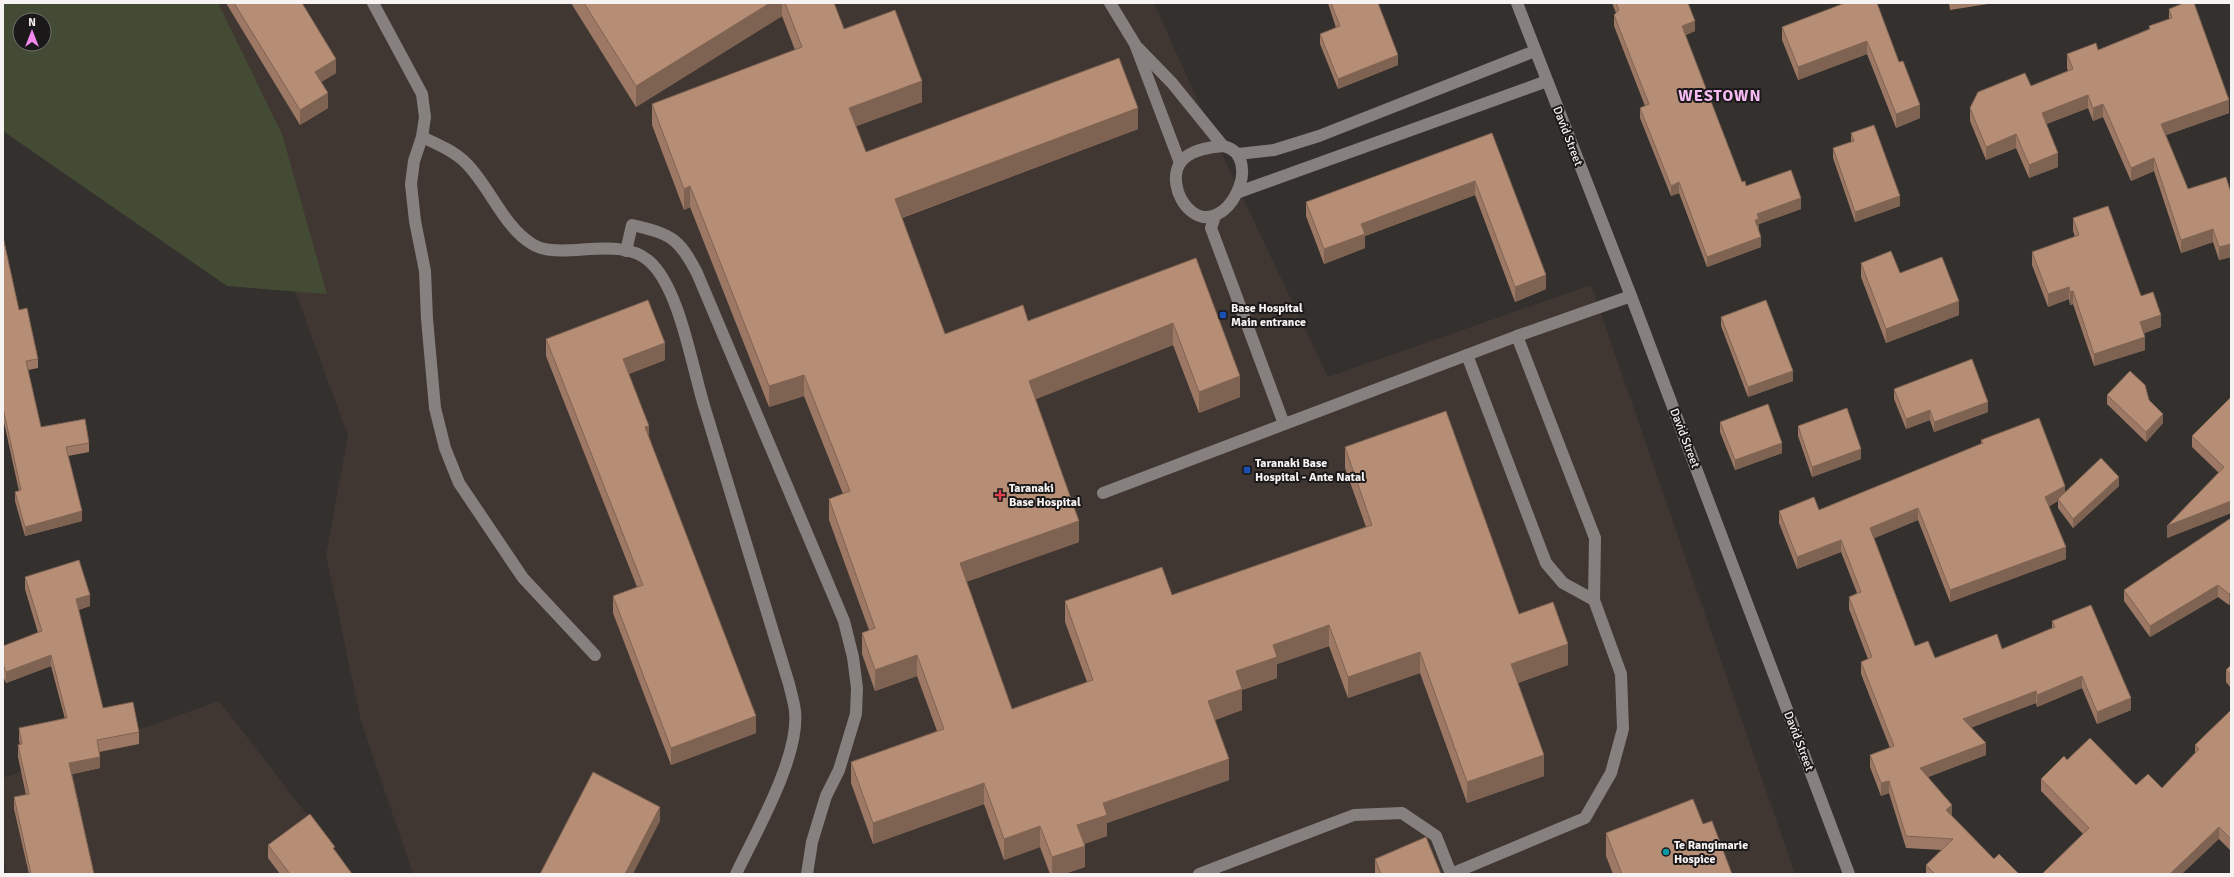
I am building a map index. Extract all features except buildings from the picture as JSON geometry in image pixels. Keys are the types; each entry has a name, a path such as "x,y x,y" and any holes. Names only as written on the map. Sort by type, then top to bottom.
{"street":[{"path":"373,3 422,94 425,117 422,137 414,161 412,184 415,221 425,271 427,319 435,408 445,448 459,484 523,578 595,655"},
{"path":"1110,3 1135,44 1180,163"},
{"name":"David Street","path":"1517,3 1631,296 1849,874"},
{"path":"1135,44 1172,83 1223,146"},
{"path":"1238,154 1274,150 1320,136 1535,51"},
{"path":"1238,192 1547,81"},
{"path":"422,137 444,147 466,162 514,228 532,244 546,251 599,248 626,251 647,259 661,274 676,306 696,382 789,684 795,711 795,734 789,759 736,874"},
{"path":"1223,146 1231,148 1238,154 1241,170 1238,192 1232,203 1215,216 1206,218 1196,215 1185,206 1177,186 1176,173 1180,163 1188,155 1199,150 1223,146"},
{"path":"1215,216 1211,228 1284,424"},
{"path":"626,251 632,225 670,237 685,249 697,273 844,621 857,688 856,714 839,770 826,796 812,842 807,874"},
{"path":"1103,493 1517,336 1631,296"},
{"path":"1199,874 1354,814 1402,813 1436,836 1451,874 1585,818 1611,773 1623,729 1621,674 1594,600 1595,538 1517,336"},
{"path":"1467,355 1546,563 1563,583 1594,600"}],"shaded area":[{"name":"Taranaki Base Hospital","path":"174,3 1154,3 1213,135 1328,377 1591,285 1795,874 413,874 361,721 326,555 348,436 215,71"},
{"path":"219,701 353,874 7,874 3,853 3,778"}],"green space":[{"path":"3,3 218,3 282,134 327,294 227,286 3,131"}],"place":[{"name":"Base Hospital Main entrance","path":"1223,315"},
{"name":"Taranaki Base Hospital - Ante Natal","path":"1247,470"},
{"name":"Taranaki Base Hospital","path":"1000,495"},
{"name":"Te Rangimarie Hospice","path":"1666,852"}],"district":[{"name":"WESTOWN","path":"1720,95"}]}
